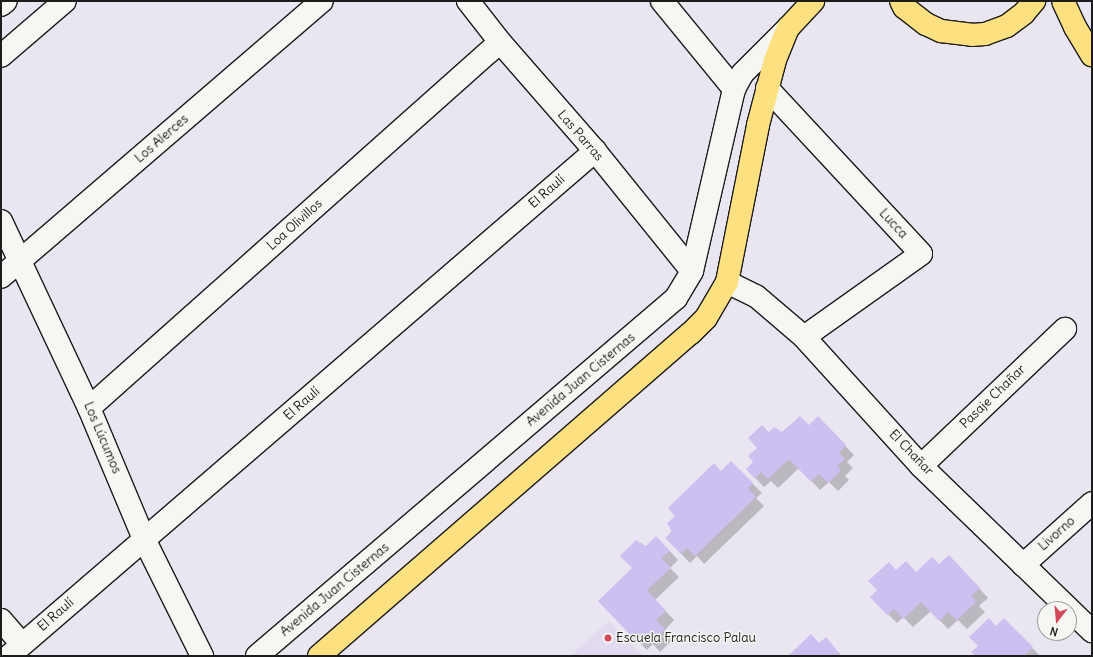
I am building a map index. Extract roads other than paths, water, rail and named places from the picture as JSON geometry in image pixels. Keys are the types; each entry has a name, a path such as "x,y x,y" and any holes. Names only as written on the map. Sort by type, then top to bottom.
{"main road":[{"name":"Avenida Juan Cisternas","path":"319,656 691,333 713,308 727,282 767,88 775,60 788,28 813,1"},
{"path":"901,1 904,7 926,24 941,30 972,35 985,34 1007,26 1024,13 1034,1"},
{"path":"1063,1 1075,27 1092,56"}],"street":[{"path":"1,5 6,1"},
{"path":"1,56 65,1"},
{"name":"Los Alerces","path":"1,277 322,1"},
{"name":"Las Parras","path":"468,1 500,42 594,151 692,271"},
{"path":"662,1 734,89"},
{"name":"Avenida Juan Cisternas","path":"257,656 676,298 692,271 734,89 743,73 788,28"},
{"name":"Loa Olivillos","path":"90,408 500,42"},
{"name":"Lucca","path":"767,88 921,254 804,337"},
{"name":"El Raulí","path":"16,650 594,151"},
{"name":"Los Lúcumos","path":"1,221 90,408 144,539 202,656"},
{"name":"El Chañar","path":"727,282 756,296 804,337 921,466 1092,631"},
{"name":"Pasaje Chañar","path":"921,466 1065,329"},
{"name":"Livorno","path":"1023,565 1092,503"},
{"path":"1,620 16,650"}],"place":[{"name":"Escuela Francisco Palau","path":"608,638"}]}
